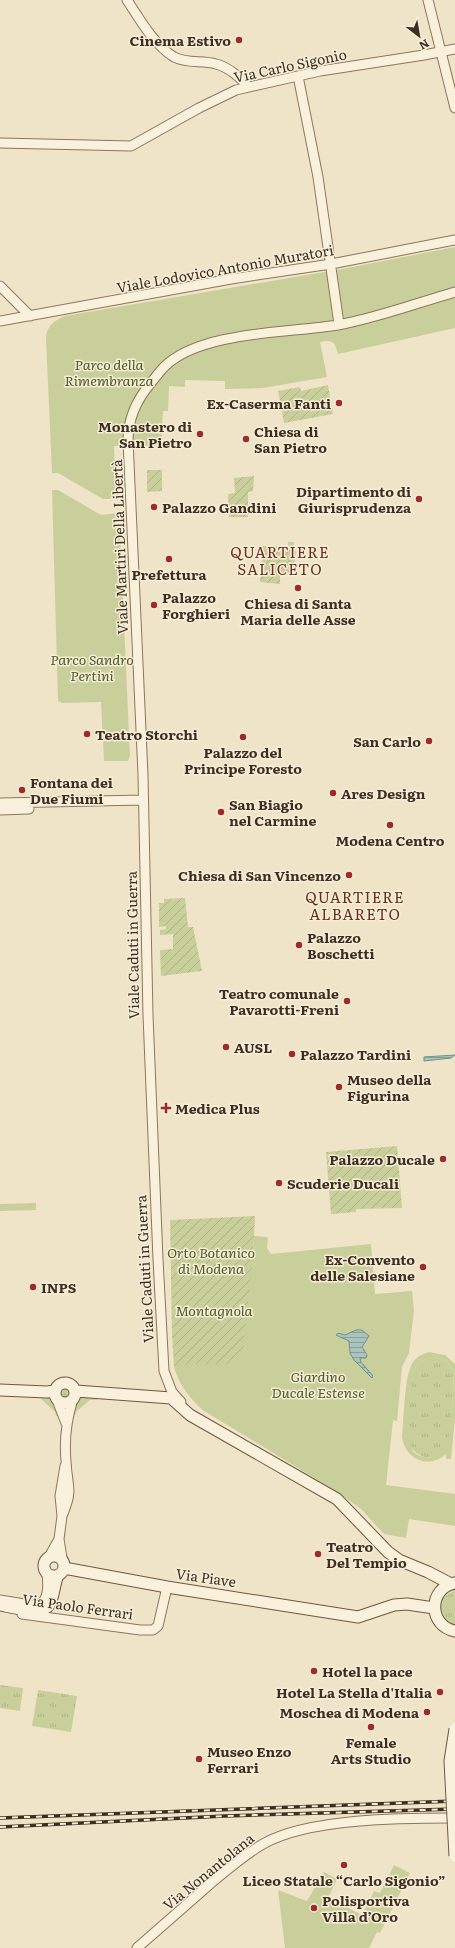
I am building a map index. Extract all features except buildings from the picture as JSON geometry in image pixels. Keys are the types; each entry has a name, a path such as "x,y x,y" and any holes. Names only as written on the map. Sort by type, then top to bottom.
{"main road":[{"path":"0,1390 47,1392 56,1395 67,1403 74,1395 73,1385 67,1382 60,1384 56,1395"},
{"path":"74,1395 171,1398 184,1411 205,1423"},
{"name":"Viale Caduti in Guerra","path":"205,1423 337,1499 376,1540 394,1556 453,1584"},
{"name":"Via Piave","path":"49,1557 54,1556 58,1568 358,1617 398,1604 434,1608"},
{"path":"49,1557 44,1564 58,1568"},
{"name":"Via Paolo Ferrari","path":"0,1605 37,1611 44,1610 50,1604 58,1568"},
{"path":"453,1584 439,1593 435,1600 434,1608 440,1623 448,1629 455,1631"},
{"path":"455,1729 450,1761 455,1856"}],"street":[{"path":"126,0 154,38 174,56 187,61 221,65 249,87"},
{"path":"428,0 455,108"},
{"name":"Via Carlo Sigonio","path":"0,143 131,146 224,95 249,87 298,76 455,49"},
{"path":"298,76 318,177 339,324 455,292"},
{"name":"Viale Lodovico Antonio Muratori","path":"0,321 231,279 331,264 455,240"},
{"path":"0,286 30,316"},
{"name":"Viale Martiri Della Libertà","path":"143,800 128,440 132,412 146,389 166,365 197,346 220,340 339,324"},
{"path":"0,803 143,800"},
{"name":"Viale Caduti in Guerra","path":"143,800 148,1016 164,1371 177,1399 205,1423"},
{"path":"0,810 52,808"},
{"path":"56,1395 66,1422"},
{"path":"58,1568 59,1539 62,1516 60,1496 66,1462 66,1422 74,1395"},
{"path":"49,1557 59,1539"},
{"name":"Via Paolo Ferrari","path":"0,1600 37,1606 41,1605 47,1595 58,1568"},
{"name":"Via Paolo Ferrari","path":"0,1610 45,1618 140,1630 153,1630 158,1626 167,1587"},
{"name":"Via Nonantolana","path":"137,1948 246,1855 264,1843 300,1831 339,1824 379,1820 452,1818"}],"green space":[{"name":"Parco della Rimembranza","path":"455,247 455,328 338,354 333,342 320,342 327,377 263,388 225,389 225,381 185,380 185,387 169,386 168,411 163,411 161,446 114,446 116,496 109,499 103,499 58,473 52,473 46,338 48,330 52,324 65,316 342,269"},
{"path":"328,385 333,414 284,423 278,391 300,387 301,391"},
{"path":"147,470 162,470 162,491 147,492"},
{"path":"254,476 253,491 248,492 248,517 229,517 228,494 235,493 234,478"},
{"name":"Parco Sandro Pertini","path":"52,490 58,490 101,515 119,513 130,756 128,761 104,761 101,702 62,703 58,701"},
{"path":"288,542 294,542 294,551 296,551 293,575 280,575 280,584 260,582 263,546 288,546"},
{"path":"185,898 188,927 193,927 202,971 161,976 160,950 173,949 173,934 160,935 160,930 166,929 166,926 159,927 159,903 164,903 164,899"},
{"path":"397,1146 402,1208 356,1209 356,1212 331,1214 326,1152"},
{"path":"36,1203 36,1210 0,1211 0,1204"},
{"name":"Orto Botanico di Modena","path":"255,1216 253,1257 243,1352 237,1359 230,1363 182,1364 174,1367 170,1220"},
{"name":"Giardino Ducale Estense","path":"254,1236 268,1237 267,1248 271,1254 371,1244 375,1294 412,1291 414,1310 409,1353 402,1367 397,1421 393,1420 386,1485 455,1494 455,1526 409,1519 406,1538 384,1534 361,1509 339,1493 204,1411 194,1402 186,1391 176,1374 174,1367 177,1365 253,1257"},
{"path":"429,1352 445,1355 455,1364 455,1419 451,1459 446,1459 446,1454 439,1459 432,1461 418,1460 408,1451 404,1445 402,1437 406,1387 410,1368 416,1358","holes":["430,1357 443,1359 453,1370 452,1411 449,1437 445,1449 441,1453 432,1457 422,1457 413,1452 407,1436 413,1373 417,1364"]},
{"path":"430,1357 443,1359 446,1361 453,1370 454,1375 449,1440 443,1452 433,1457 427,1457 421,1456 411,1448 408,1443 407,1429 413,1373 417,1364"},
{"path":"65,1385 70,1387 72,1392 70,1397 65,1399 60,1397 58,1392 60,1387"},
{"path":"49,1394 58,1416 56,1416 55,1412 39,1397 39,1395"},
{"path":"81,1397 98,1398 97,1400 90,1400 77,1411 75,1415 73,1414 75,1404"},
{"path":"455,1590 455,1625 445,1619 440,1608 444,1597"},
{"path":"0,1685 23,1688 20,1711 0,1708"},
{"path":"38,1690 77,1696 71,1732 32,1726"},
{"name":"Polisportiva Villa d’Oro","path":"394,1865 410,1873 380,1933 377,1932 369,1948 285,1948 278,1890 307,1901 324,1872 337,1879 328,1898 362,1915 374,1891 380,1893"}],"water":[{"path":"455,1055 451,1058 424,1061 424,1057"},
{"path":"356,1330 362,1330 369,1336 362,1347 367,1355 366,1358 360,1358 361,1362 373,1376 372,1378 354,1360 350,1353 349,1341 336,1335 338,1333 345,1335"}],"railway":[{"path":"0,1818 455,1801"},
{"path":"0,1827 225,1816 455,1809"}],"place":[{"name":"Cinema Estivo","path":"239,40"},
{"name":"Ex-Caserma Fanti","path":"339,403"},
{"name":"Monastero di San Pietro","path":"200,434"},
{"name":"Chiesa di San Pietro","path":"246,439"},
{"name":"Dipartimento di Giurisprudenza","path":"419,499"},
{"name":"Palazzo Gandini","path":"154,507"},
{"name":"Prefettura","path":"169,559"},
{"name":"Chiesa di Santa Maria delle Asse","path":"298,588"},
{"name":"Palazzo Forghieri","path":"154,605"},
{"name":"Teatro Storchi","path":"87,734"},
{"name":"Palazzo del Principe Foresto","path":"243,737"},
{"name":"San Carlo","path":"429,741"},
{"name":"Fontana dei Due Fiumi","path":"22,790"},
{"name":"Ares Design","path":"333,793"},
{"name":"San Biagio nel Carmine","path":"221,812"},
{"name":"Modena Centro","path":"390,825"},
{"name":"Chiesa di San Vincenzo","path":"349,875"},
{"name":"Palazzo Boschetti","path":"299,945"},
{"name":"Teatro comunale Pavarotti-Freni","path":"347,1001"},
{"name":"AUSL","path":"226,1047"},
{"name":"Palazzo Tardini","path":"292,1054"},
{"name":"Museo della Figurina","path":"339,1087"},
{"name":"Medica Plus","path":"166,1108"},
{"name":"Palazzo Ducale","path":"443,1159"},
{"name":"Scuderie Ducali","path":"279,1183"},
{"name":"Ex-Convento delle Salesiane","path":"423,1267"},
{"name":"INPS","path":"33,1287"},
{"name":"Teatro Del Tempio","path":"318,1554"},
{"name":"Hotel la pace","path":"314,1671"},
{"name":"Hotel La Stella d'Italia","path":"440,1692"},
{"name":"Moschea di Modena","path":"427,1712"},
{"name":"Female Arts Studio","path":"371,1727"},
{"name":"Museo Enzo Ferrari","path":"199,1759"},
{"name":"Liceo Statale “Carlo Sigonio”","path":"344,1865"},
{"name":"Polisportiva Villa d’Oro","path":"314,1908"}],"district":[{"name":"QUARTIERE SALICETO","path":"280,560"},
{"name":"QUARTIERE ALBARETO","path":"355,904"}],"park label":[{"name":"Montagnola","path":"214,1310"}]}
